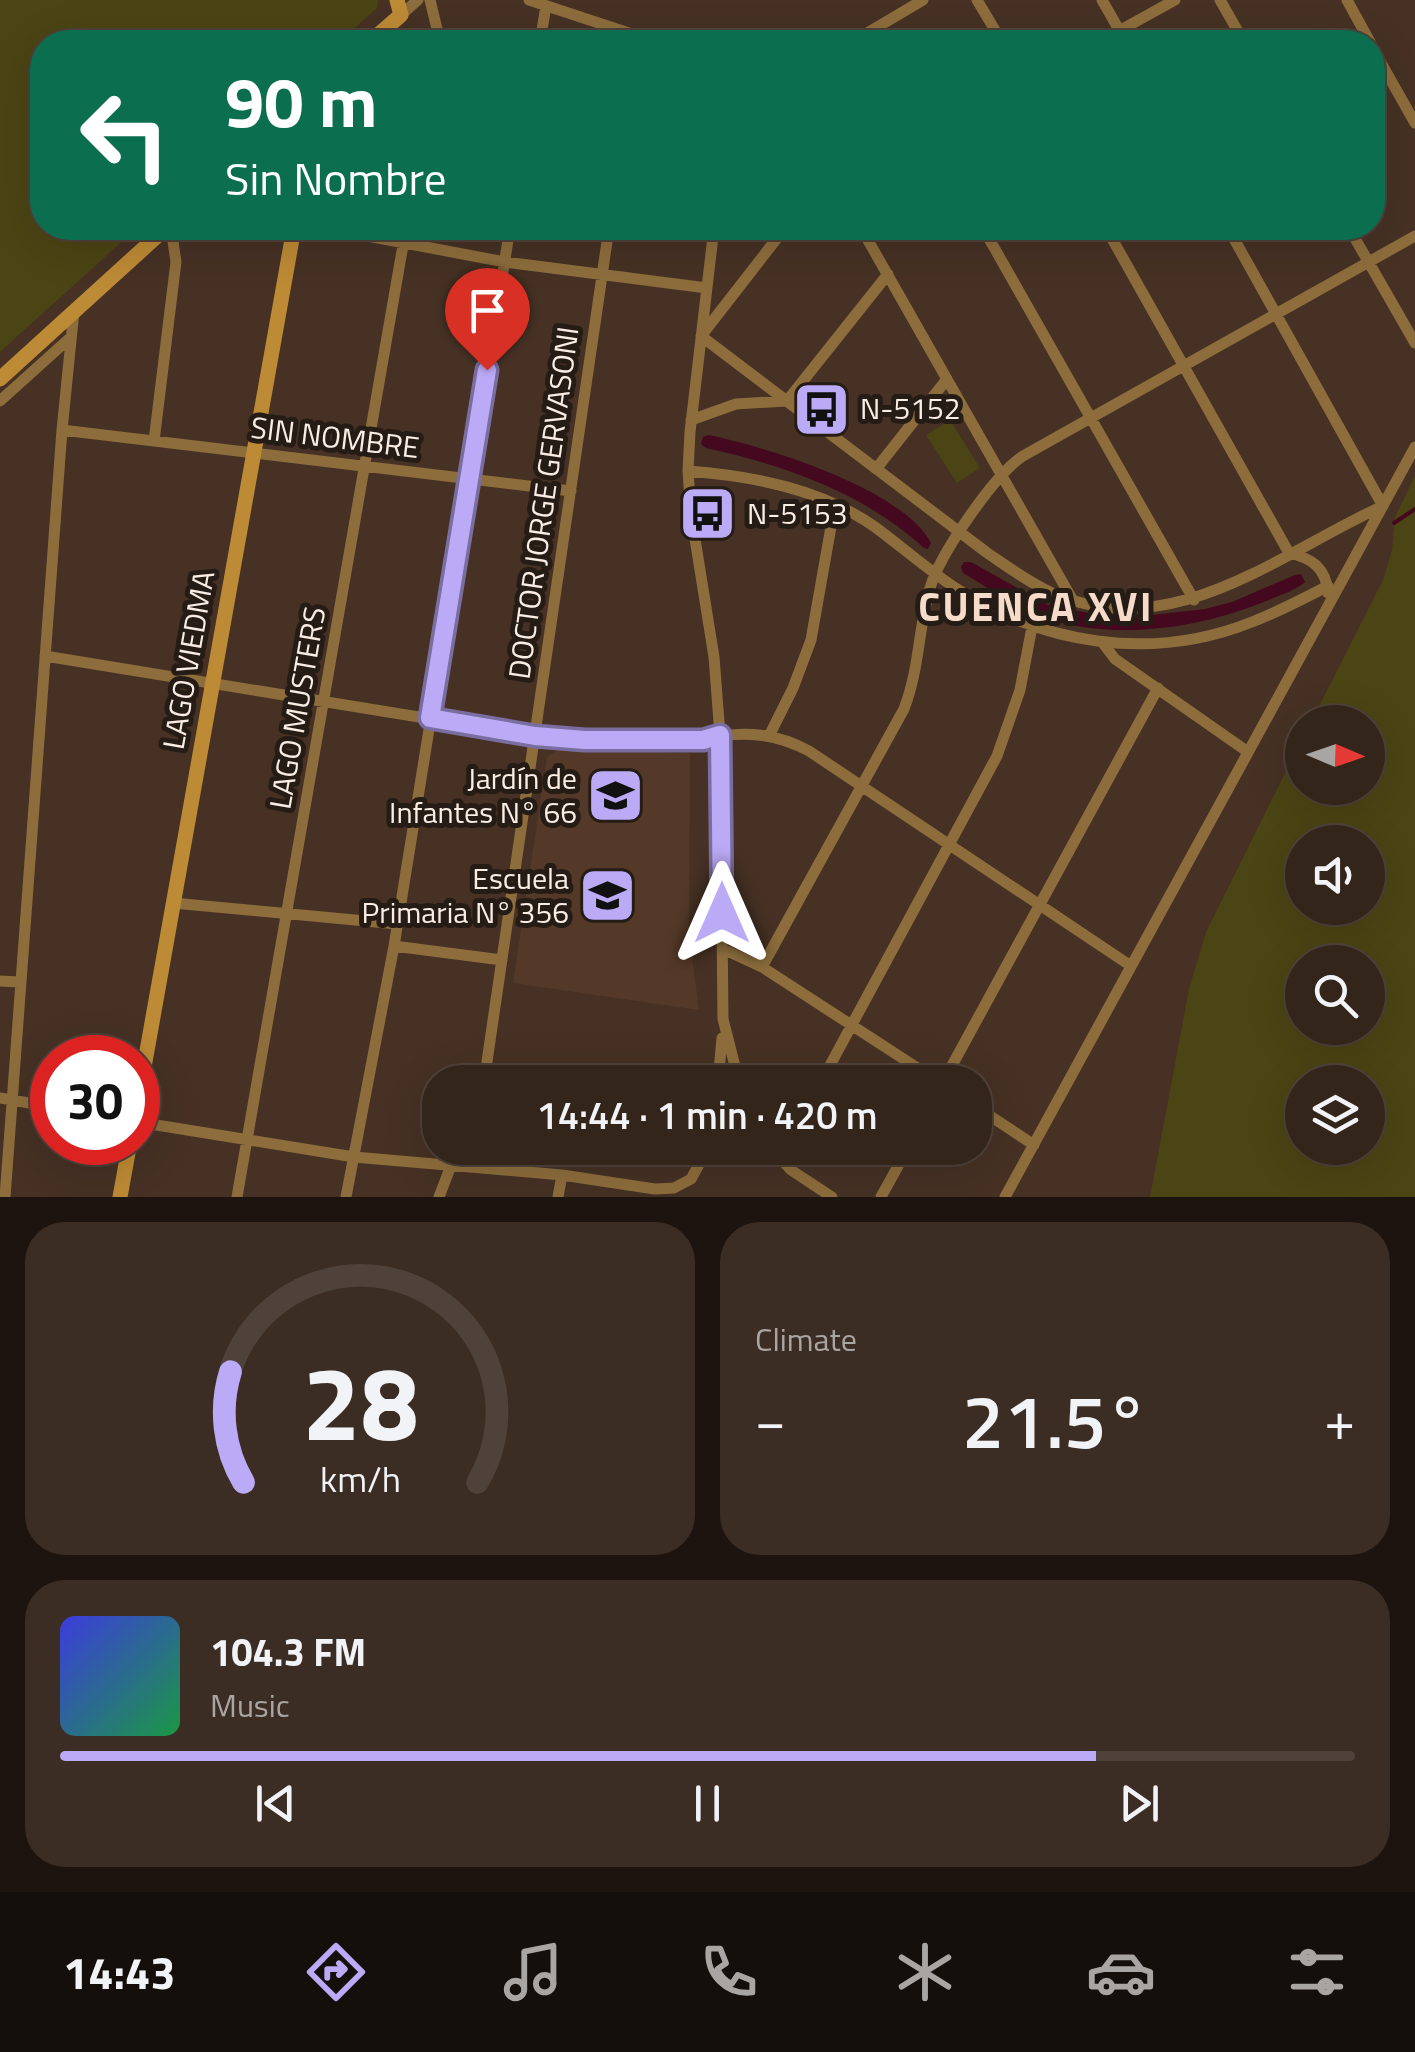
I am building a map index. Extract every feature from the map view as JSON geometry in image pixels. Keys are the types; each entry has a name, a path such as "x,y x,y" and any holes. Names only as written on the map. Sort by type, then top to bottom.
{"main road":[{"path":"380,30 399,8"},
{"path":"0,379 154,240"},
{"name":"LAGO VIEDMA","path":"150,1035 292,240"},
{"path":"120,1197 126,1165"}],"street":[{"path":"399,8 418,0"},
{"path":"430,0 434,30"},
{"path":"529,0 611,30"},
{"path":"872,30 923,0"},
{"path":"977,0 995,30"},
{"path":"1102,0 1118,30"},
{"path":"1132,30 1176,0"},
{"path":"1220,0 1237,30"},
{"path":"1346,0 1363,30"},
{"path":"542,30 546,6"},
{"path":"1385,70 1415,123"},
{"path":"762,967 895,728 912,689 928,593 935,574 1002,475 1023,456 1415,236"},
{"path":"154,441 176,262 171,240"},
{"path":"384,240 505,262 706,288"},
{"name":"LAGO MUSTERS","path":"237,1197 404,240"},
{"path":"346,1197 394,946 508,240"},
{"name":"DOCTOR JORGE GERVASONI","path":"487,1065 608,240"},
{"path":"712,240 688,471 714,656 720,735 723,1019 719,1065"},
{"path":"701,336 776,240"},
{"path":"868,240 1072,599"},
{"path":"990,240 1194,600"},
{"path":"1113,240 1288,553 1321,569 1328,586 1326,609"},
{"path":"1235,240 1383,506"},
{"path":"1356,240 1415,343"},
{"path":"691,420 736,404 787,402 888,274"},
{"path":"5,1197 6,1099 20,982 74,311"},
{"path":"0,401 72,336"},
{"path":"701,336 1033,584 1072,599 1126,606 1194,600 1234,584 1383,506"},
{"path":"876,469 947,379"},
{"name":"SIN NOMBRE","path":"62,430 571,491"},
{"path":"1005,1197 1415,447"},
{"path":"688,471 770,482 835,504 874,526 935,574 990,608 1032,627 1078,640 1178,640 1229,630 1328,586"},
{"path":"769,736 811,640 835,504"},
{"path":"830,1065 1007,734 1032,627"},
{"path":"1102,642 1116,659 1248,752"},
{"path":"45,656 535,736 624,740 769,736 797,745 1131,966"},
{"path":"951,1065 1158,688"},
{"path":"173,904 397,924"},
{"path":"394,946 502,960"},
{"path":"723,949 762,967 914,1065"},
{"path":"0,982 20,982"},
{"path":"723,1019 735,1065"},
{"path":"992,1117 1034,1144"},
{"path":"160,1126 354,1157 422,1161"},
{"path":"439,1197 451,1165"},
{"path":"472,1165 682,1191 700,1165"},
{"path":"791,1165 806,1182 832,1197"},
{"path":"881,1197 899,1165"},
{"path":"558,1197 562,1175"}],"shaded area":[{"path":"0,0 378,0 377,8 352,30 30,30 30,240 124,240 0,352"},
{"path":"950,420 980,468 957,483 926,435"},
{"path":"709,435 797,460 863,488 916,523 931,543 928,549 876,512 822,484 765,463 706,448 701,444 703,437"},
{"path":"1415,476 1415,1197 1150,1197 1189,989 1206,932 1285,773 1285,805 1385,805 1385,705 1320,705 1383,580 1392,550 1395,517"},
{"path":"964,562 971,562 1048,605 1099,615 1205,609 1295,575 1301,574 1305,582 1285,594 1219,617 1163,628 1107,630 1052,620 1029,611 963,573"},
{"name":"Escuela Primaria N° 356","path":"559,749 690,753 689,933 699,1010 513,983 547,757"}],"waterway":[{"path":"1394,523 1415,509"}],"place":[{"name":"N-5152","path":"821,409"},
{"name":"N-5153","path":"708,514"},
{"name":"Jardín de Infantes N° 66","path":"616,796"},
{"name":"Escuela Primaria N° 356","path":"608,896"}],"district":[{"name":"CUENCA XVI","path":"1036,607"}],"route":[{"path":"487,370 430,718 535,736 585,740 703,740 720,735 722,913"}]}
